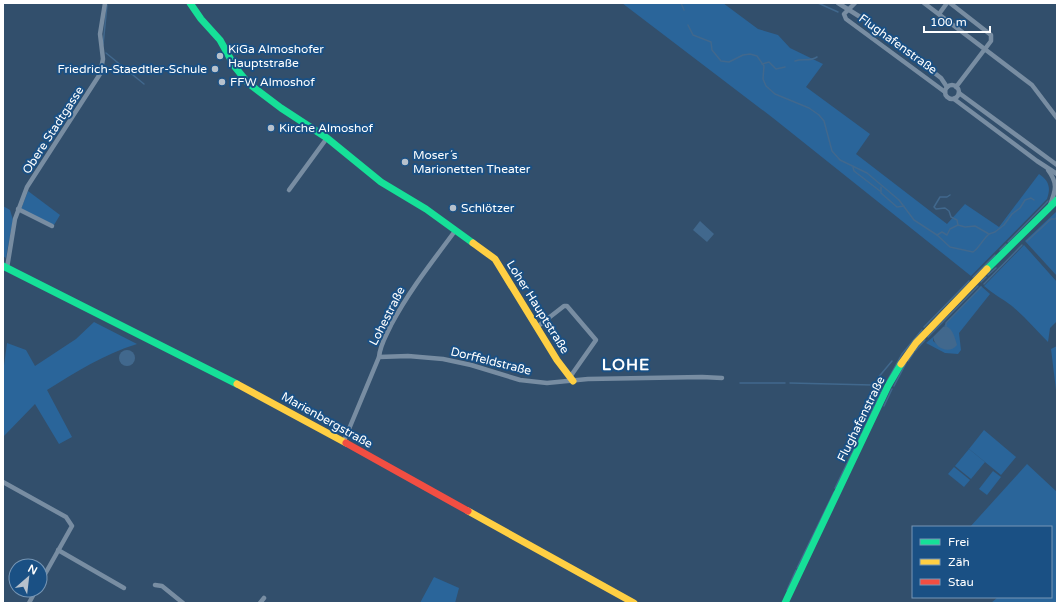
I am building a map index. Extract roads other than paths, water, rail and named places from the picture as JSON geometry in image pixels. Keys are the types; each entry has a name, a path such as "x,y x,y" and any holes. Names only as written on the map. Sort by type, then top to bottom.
{"main road":[{"name":"Loher Hauptstraße","path":"190,3 201,19 220,40 235,67 248,83 287,112 328,138 381,182 426,209 455,232 495,259 557,360 572,379"},
{"name":"Flughafenstraße","path":"785,603 901,363 920,339 1006,249 1057,200"},
{"name":"Flughafenstraße","path":"990,267 1057,206"},
{"name":"Marienbergstraße","path":"5,267 166,346 344,441 634,603"}],"street":[{"name":"Obere Stadtgasse","path":"5,267 18,210 28,187 100,74 103,59 100,34 105,3"},
{"name":"Flughafenstraße","path":"838,3 873,25 941,78 946,90 947,98 954,99 1057,174"},
{"name":"Flughafenstraße","path":"855,3 844,14 846,19 946,90"},
{"path":"924,3 1032,85 1057,118"},
{"path":"939,14 947,3"},
{"path":"950,3 989,31 991,35 991,40 956,86"},
{"path":"946,90 950,85 956,86"},
{"path":"956,86 959,93 1057,165"},
{"path":"954,99 959,93"},
{"path":"289,190 328,138"},
{"name":"Flughafenstraße","path":"1046,167 1055,180 1057,187 1048,210"},
{"path":"18,210 52,226"},
{"name":"Lohestraße","path":"344,441 379,357 382,343 408,295 455,232"},
{"path":"537,327 564,306 567,306 596,340 572,379"},
{"name":"Dorffeldstraße","path":"379,357 408,356 456,362 529,382 551,383 572,379 722,378"},
{"path":"3,482 66,517 70,521 72,526 48,568"},
{"path":"58,550 124,588"},
{"path":"155,585 162,586 183,603"},
{"path":"260,603 264,598"}],"waterway":[{"path":"681,3 684,10"},
{"path":"818,3 838,12"},
{"path":"103,45 107,5"},
{"path":"688,25 693,35 711,42 712,50 721,61 729,62 743,55 750,54 757,56 764,66 763,79 766,86 775,94 809,108 819,115 824,121 832,151 840,160 867,173 899,200 914,220 937,235 942,232 947,235 950,229 958,225 965,227 975,226 989,234 995,232 1004,225 1012,214 1020,208 1025,200 1031,198 1034,200"},
{"path":"106,53 144,84"},
{"path":"795,61 817,57"},
{"path":"762,64 769,62 776,69 785,67"},
{"path":"853,167 854,171 880,191"},
{"path":"881,187 881,193 897,207 904,206"},
{"path":"950,195 947,197 940,197 934,207 936,209 945,208 949,211 951,217 957,220 958,225"},
{"path":"1008,242 1048,201"},
{"path":"1027,241 1051,219 1055,219 1057,217"},
{"path":"937,235 950,247 973,252 989,234"},
{"path":"1000,250 1006,244"},
{"path":"984,284 1022,245"},
{"path":"973,277 995,255"},
{"path":"988,275 996,268"},
{"path":"981,282 986,277"},
{"path":"924,327 969,281"},
{"path":"928,337 978,286"},
{"path":"946,326 946,323 981,287"},
{"path":"887,381 902,354 922,330"},
{"path":"915,351 925,340"},
{"path":"908,361 914,352"},
{"path":"877,379 892,361"},
{"path":"894,386 906,363"},
{"path":"740,383 785,383"},
{"path":"790,383 872,385"},
{"path":"870,415 882,389"},
{"path":"884,406 892,389"},
{"path":"835,488 870,416"},
{"path":"797,568 834,492"},
{"path":"787,590 796,570"}],"place":[{"name":"KiGa Almoshofer Hauptstraße","path":"220,56"},
{"name":"Friedrich-Staedtler-Schule","path":"215,69"},
{"name":"FFW Almoshof","path":"222,82"},
{"name":"Kirche Almoshof","path":"271,128"},
{"name":"Moser´s Marionetten Theater","path":"405,162"},
{"name":"Schlötzer","path":"453,208"}],"district":[{"name":"LOHE","path":"626,365"}]}
